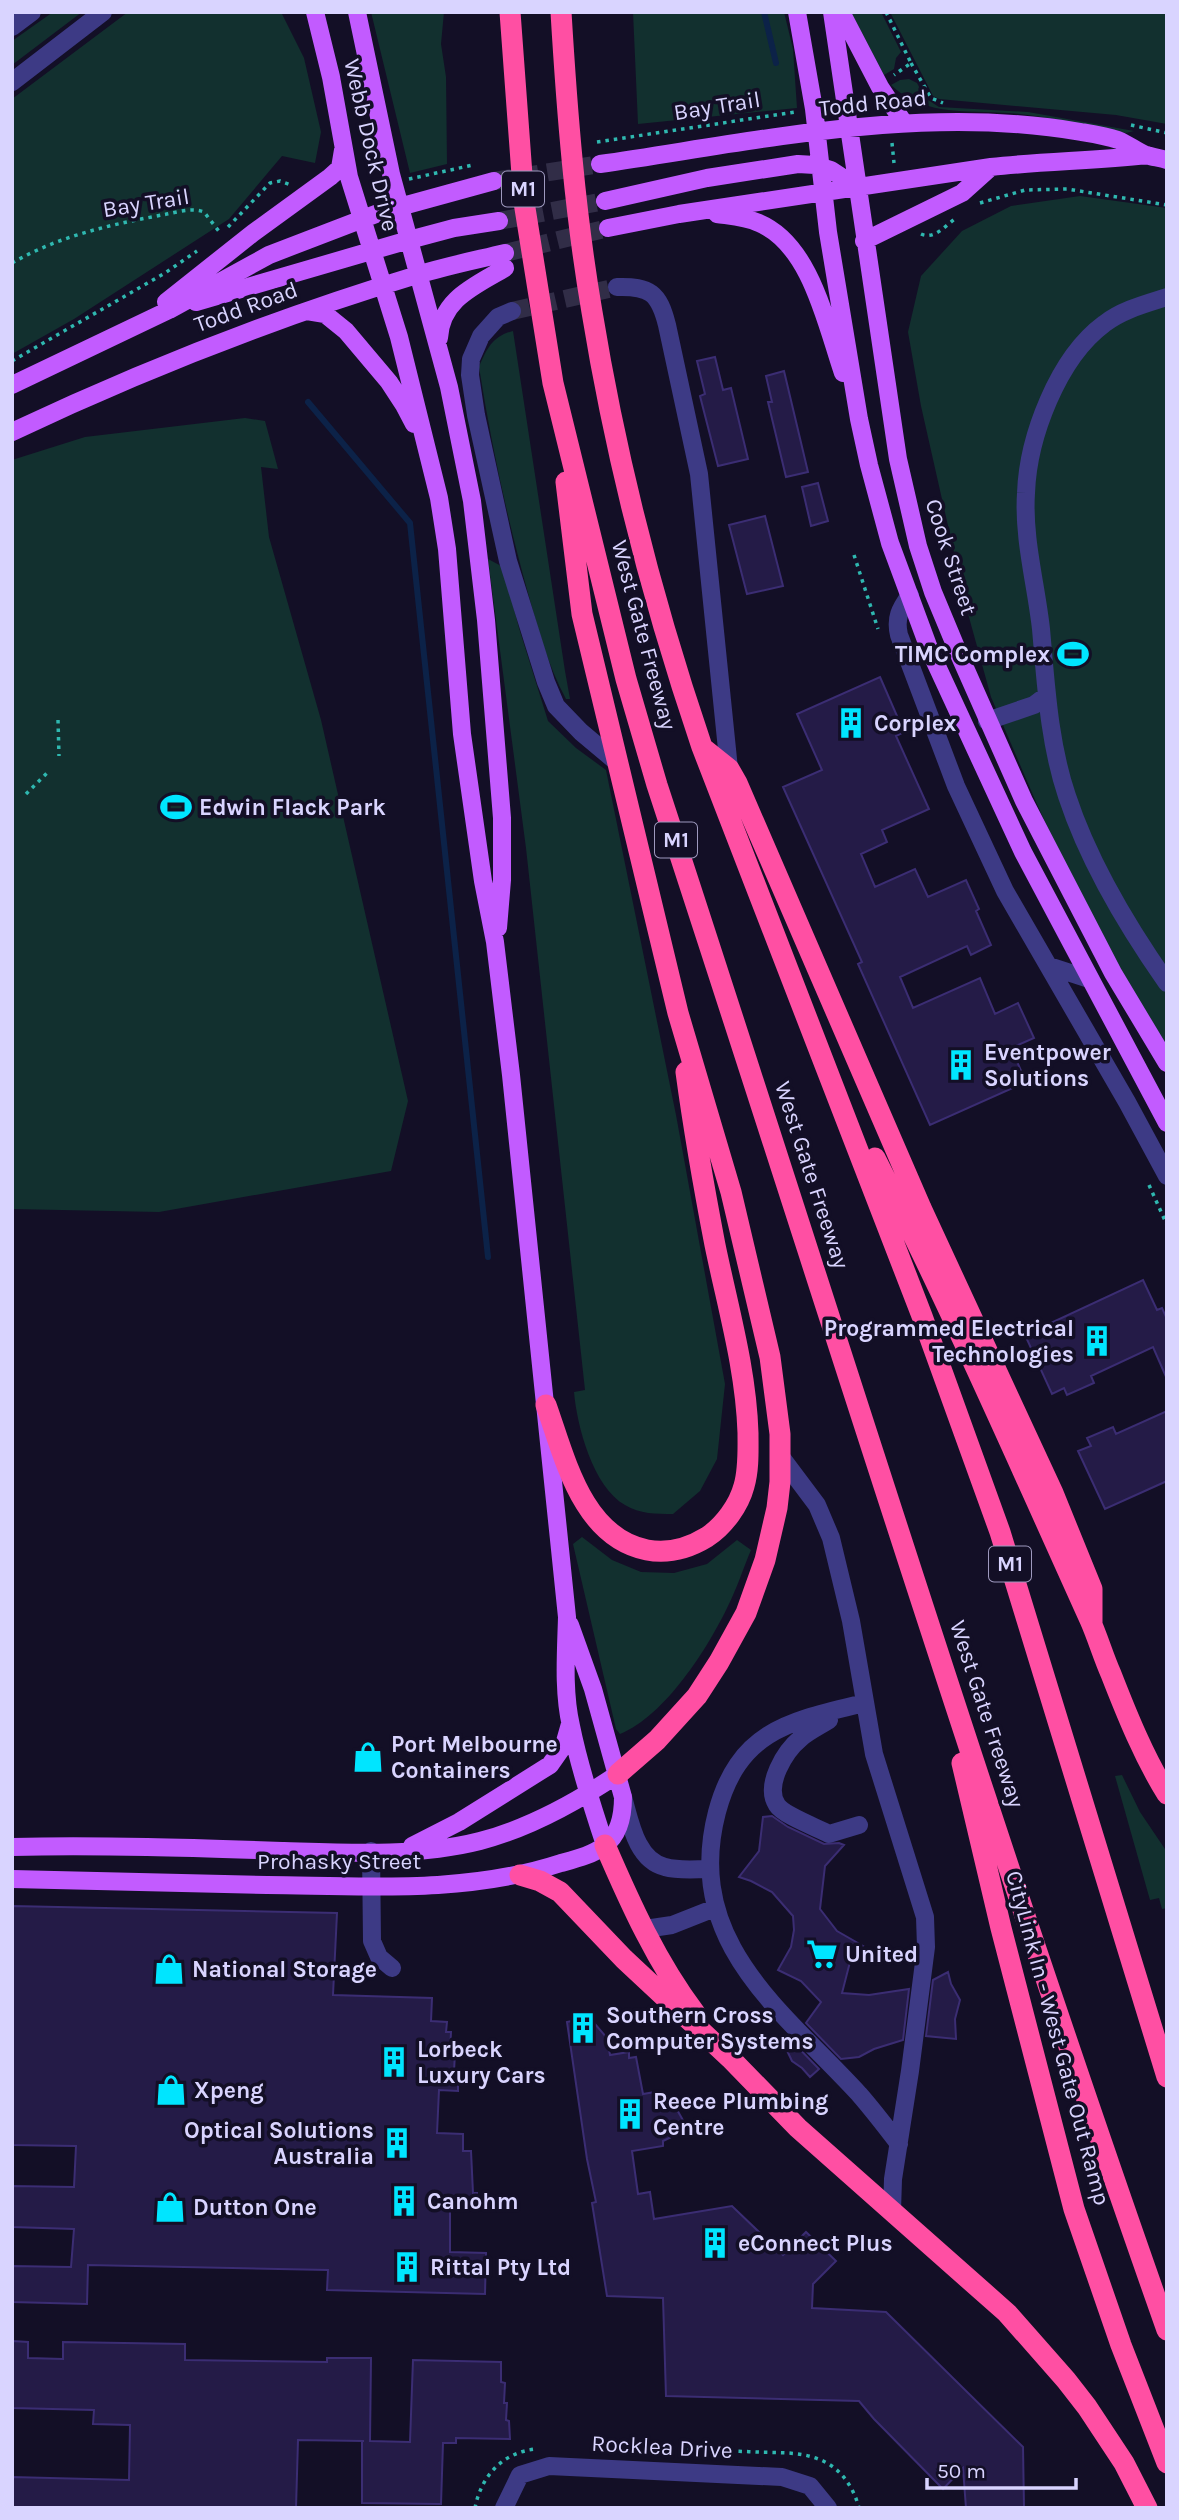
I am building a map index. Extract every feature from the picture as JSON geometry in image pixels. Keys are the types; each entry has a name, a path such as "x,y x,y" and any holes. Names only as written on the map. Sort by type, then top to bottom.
{"highway":[{"name":"West Gate Freeway","path":"510,12 524,202 551,374 626,679 657,785 927,1618 1085,2099 1167,2329"},
{"name":"West Gate Freeway","path":"561,12 576,188 599,352 620,456 656,600 702,747 918,1303 1000,1532 1167,2077"},
{"path":"551,374 582,614 678,1013 720,1147 770,1357 778,1405 781,1457 777,1508 765,1560 750,1604 733,1639 697,1696 657,1740 618,1774"},
{"path":"702,747 729,769 737,783 921,1208 1053,1493 1092,1589 1091,1623"},
{"path":"546,1405 576,1484 590,1512 600,1525 622,1541 647,1550 682,1549 697,1544 714,1532 735,1507 744,1487 748,1452 742,1365 695,1142 678,1013"},
{"path":"825,1060 932,1271 1091,1623 1130,1721 1167,1794"},
{"name":"CityLink In - West Gate Out Ramp","path":"927,1618 1001,1928 1071,2197 1099,2286 1167,2463"},
{"path":"605,1845 645,1929 687,2003 730,2058"},
{"path":"520,1875 540,1881 560,1892 624,1959 730,2058 798,2128 989,2296 1066,2380 1105,2433 1147,2508"}],"main road":[{"name":"Webb Dock Drive","path":"315,12 326,55 343,148 361,218 399,337 431,463"},
{"name":"Webb Dock Drive","path":"356,12 399,206 439,348 472,501 486,620 503,849 500,911 495,942"},
{"path":"797,12 859,419 890,543 930,651 1023,852 1167,1123"},
{"path":"832,12 857,187"},
{"path":"841,12 880,87 904,123"},
{"name":"Todd Road","path":"600,164 850,129 904,123 965,121 1044,126 1118,140 1147,155 1167,160"},
{"path":"138,324 253,233 330,177 340,168 343,148"},
{"name":"Todd Road","path":"608,228 701,211 991,167 1147,155"},
{"path":"605,201 707,178 798,164 822,167 837,173 857,187"},
{"path":"864,241 962,193 991,167"},
{"name":"Todd Road","path":"12,385 169,310 262,258 361,218 494,181"},
{"name":"Cook Street","path":"857,187 898,459 910,515 933,592 1024,801 1113,973 1167,1063"},
{"path":"701,211 760,223 775,233 799,258 811,282 859,419"},
{"name":"Todd Road","path":"169,310 409,240 454,228 499,221"},
{"name":"Todd Road","path":"12,432 168,363 305,311 418,274 505,260 447,308 440,323 439,348"},
{"path":"305,311 325,314 335,320 363,351 404,404 431,463 447,550 463,746 495,942 567,1617 566,1659 570,1724 588,1794 605,1845"},
{"path":"567,1617 581,1652 623,1797 623,1813 619,1826 605,1845"},
{"path":"402,1851 458,1822 550,1765 564,1745 570,1724"},
{"name":"Prohasky Street","path":"12,1847 371,1852 446,1848 501,1835 557,1811 618,1774"},
{"name":"Prohasky Street","path":"12,1879 369,1886 452,1885 520,1875 587,1855 605,1845"}],"street":[{"path":"12,27 32,12"},
{"path":"12,82 103,12"},
{"path":"307,12 326,55"},
{"path":"617,287 650,291 660,304 667,325 699,474 729,769"},
{"path":"1167,297 1134,307 1105,323 1084,341 1070,360 1054,388 1033,447 1027,474 1026,518 1041,629 1046,696 1067,796 1102,878 1167,983"},
{"path":"512,311 498,317 481,336 471,359 470,375 476,415 508,561 556,706 581,732 619,764"},
{"path":"910,595 900,609 897,628 934,734 956,786 1005,891 1167,1176"},
{"path":"987,721 1034,705 1046,696"},
{"path":"1049,966 1089,979"},
{"path":"781,1457 817,1505 831,1538 851,1621 874,1754 925,1917 927,1932 922,1982 892,2211"},
{"path":"864,1703 807,1716 760,1739 746,1754 733,1772 719,1805 710,1849 710,1869 720,1926 754,1984 859,2094 899,2144"},
{"path":"829,1720 801,1738 786,1755 774,1780 774,1798 778,1808 829,1834 859,1825"},
{"path":"623,1797 639,1844 654,1863 674,1869 710,1869"},
{"path":"371,1852 369,1886 372,1941 379,1957 393,1968"},
{"path":"645,1929 672,1925 715,1908"},
{"name":"Rocklea Drive","path":"505,2508 520,2475 549,2466 782,2477 810,2486 828,2508"}],"path":[{"path":"886,12 911,62 892,76"},
{"name":"Bay Trail","path":"597,142 800,111"},
{"path":"411,178 484,163"},
{"path":"211,242 270,183 284,181 293,188"},
{"path":"974,205 1025,190 1066,189 1167,205"},
{"name":"Bay Trail","path":"12,263 85,231 187,211 204,212 221,234"},
{"path":"919,233 926,236 934,234 964,212"},
{"path":"12,361 164,274 202,248"},
{"path":"58,720 59,756"},
{"path":"26,793 49,771"}],"green space":[{"path":"53,12 82,12 12,65 12,41"},
{"path":"128,12 281,12 304,58 321,132 315,163 282,156 229,219 74,319 12,354 12,99"},
{"path":"371,12 444,12 441,44 446,77 447,164 410,173"},
{"path":"633,12 784,12 793,49 797,108 638,124"},
{"path":"851,12 881,12 901,52 896,58 894,69 884,75"},
{"path":"890,12 1167,12 1167,124 1116,115 939,99 933,96"},
{"path":"909,79 917,83 925,98 939,107 1028,112 1134,131 1126,133 1020,114 935,108 905,96 891,85"},
{"name":"TIMC Complex","path":"1080,196 1167,208 1167,1047 1103,947 991,697 967,610 921,406 908,332 921,276 962,231 1011,206"},
{"path":"513,331 570,699 566,699 554,674 528,593 500,480 479,367 492,344 500,336"},
{"name":"Edwin Flack Park","path":"245,418 265,421 278,469 261,467 269,537 321,720 408,1101 391,1171 159,1212 12,1209 12,460 85,437"},
{"path":"488,559 503,567 548,721 576,748 606,770 676,1115 725,1384 717,1459 700,1491 673,1514 636,1510 614,1496 596,1470 579,1421 574,1392 585,1390 526,848"},
{"path":"582,1537 612,1560 641,1572 674,1573 707,1564 737,1540 751,1550 728,1606 697,1660 669,1697 637,1725 620,1734 616,1729 573,1544"},
{"path":"1122,1775 1140,1812 1167,1852 1167,1908 1162,1909 1159,1898 1150,1900 1115,1776"}],"building":[{"path":"715,357 723,390 731,388 748,459 718,466 700,396 705,394 697,361"},
{"path":"784,371 808,472 786,477 768,402 772,402 766,376"},
{"path":"818,483 828,521 811,526 802,487"},
{"path":"765,516 783,586 747,594 729,525"},
{"path":"880,677 904,732 896,736 929,809 882,830 887,842 861,854 875,887 915,869 928,897 966,880 991,945 971,955 967,946 900,977 913,1008 980,978 995,1014 1018,1003 1034,1038 1011,1048 1026,1082 930,1125 858,964 862,962 783,787 822,770 797,714"},
{"name":"Programmed Electrical Technologies","path":"1143,1280 1157,1310 1162,1308 1167,1319 1167,1379 1153,1347 1091,1376 1094,1383 1067,1395 1064,1388 1052,1394 1025,1335"},
{"path":"1167,1411 1167,1481 1105,1509 1078,1451 1091,1446 1087,1438 1113,1427 1116,1434"},
{"path":"772,1816 824,1844 844,1845 825,1866 820,1909 837,1931 863,1946 850,1962 842,1993 869,1995 909,1989 903,2040 859,2057 841,2059 806,2023 821,2002 801,1981 778,1970 791,1947 793,1916 772,1892 739,1877 759,1851 763,1817"},
{"path":"12,1906 337,1913 333,1995 432,1998 431,2021 447,2022 446,2032 451,2032 450,2052 455,2052 454,2072 458,2072 458,2091 439,2090 437,2133 463,2134 463,2151 471,2151 473,2193 477,2193 477,2210 450,2209 450,2252 486,2253 485,2294 327,2290 328,2270 88,2265 87,2304 12,2302 12,2266 71,2267 74,2229 12,2227 12,2186 74,2187 76,2146 12,2145"},
{"path":"948,1972 960,2000 955,2019 956,2039 926,2036 933,1980"},
{"path":"589,2017 607,2038 610,2055 629,2052 629,2058 636,2057 643,2094 660,2091 667,2104 672,2101 688,2129 663,2141 663,2146 632,2151 638,2194 650,2192 654,2219 732,2206 783,2255 806,2232 836,2261 813,2284 812,2308 886,2312 1023,2447 1024,2508 966,2508 963,2468 943,2489 859,2401 666,2396 663,2298 607,2296 592,2203 596,2202 567,2022"},
{"path":"787,2036 819,2069 810,2077 792,2061 781,2038"},
{"path":"12,2341 28,2342 28,2358 63,2359 63,2342 185,2344 185,2360 327,2362 327,2358 371,2358 370,2441 410,2442 413,2360 501,2362 501,2382 505,2383 504,2403 507,2403 506,2420 509,2421 510,2439 456,2438 456,2443 443,2443 441,2504 362,2503 364,2441 298,2440 296,2508 12,2508 12,2477 129,2480 130,2425 93,2424 94,2410 12,2408"}],"waterway":[{"path":"764,12 776,63"},
{"path":"308,402 410,523 488,1257"}],"tunnel":[{"path":"494,181 600,164"},
{"path":"499,221 605,201"},
{"path":"505,253 608,228"},
{"path":"512,311 617,287"}],"place":[{"name":"TIMC Complex","path":"1073,654"},
{"name":"Corplex","path":"851,723"},
{"name":"Edwin Flack Park","path":"176,807"},
{"name":"Eventpower Solutions","path":"961,1065"},
{"name":"Programmed Electrical Technologies","path":"1097,1341"},
{"name":"Port Melbourne Containers","path":"368,1757"},
{"name":"United","path":"822,1954"},
{"name":"National Storage","path":"169,1969"},
{"name":"Southern Cross Computer Systems","path":"583,2028"},
{"name":"Lorbeck Luxury Cars","path":"394,2062"},
{"name":"Xpeng","path":"171,2090"},
{"name":"Reece Plumbing Centre","path":"630,2114"},
{"name":"Optical Solutions Australia","path":"397,2143"},
{"name":"Canohm","path":"404,2201"},
{"name":"Dutton One","path":"170,2207"},
{"name":"eConnect Plus","path":"715,2243"},
{"name":"Rittal Pty Ltd","path":"407,2267"}]}
